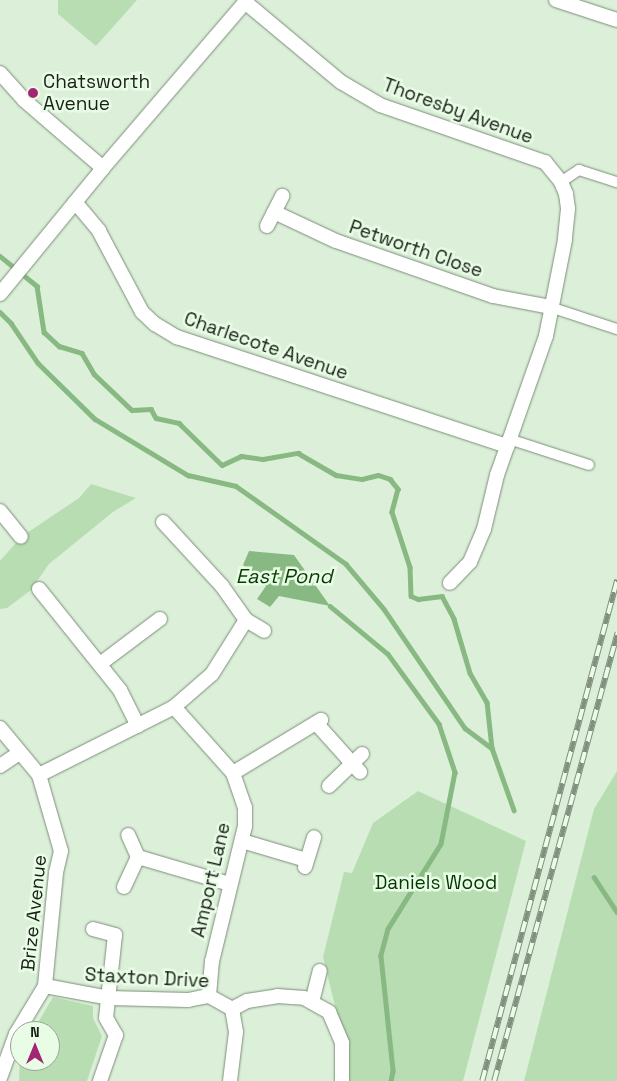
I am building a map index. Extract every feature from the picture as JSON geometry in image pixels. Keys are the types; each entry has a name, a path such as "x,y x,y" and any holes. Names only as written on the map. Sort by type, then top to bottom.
{"street":[{"path":"556,0 617,20"},
{"path":"0,294 103,168 246,1"},
{"name":"Thoresby Avenue","path":"246,1 341,82 380,105 545,162 561,182 568,209 546,336 508,442 484,529 470,562 450,583"},
{"path":"0,73 24,100 103,168"},
{"path":"561,182 579,170 617,182"},
{"path":"267,226 282,196"},
{"name":"Charlecote Avenue","path":"75,202 99,231 142,312 170,333 216,352 508,442"},
{"name":"Petworth Close","path":"274,212 336,241 493,296 550,307"},
{"path":"550,307 617,329"},
{"path":"508,442 589,465"},
{"path":"0,511 21,537"},
{"path":"163,522 222,586 246,620 264,631"},
{"path":"39,589 120,690 138,726"},
{"path":"100,664 160,619"},
{"path":"39,774 174,707 212,674 246,620"},
{"name":"Amport Lane","path":"174,707 233,772 245,807 242,842 212,961 209,996"},
{"path":"233,772 319,722 358,763 329,786"},
{"name":"Brize Avenue","path":"0,728 18,753 39,774 61,851 56,872 45,986 16,1034 1,1079"},
{"path":"0,766 18,753"},
{"path":"128,835 138,857 230,884"},
{"path":"242,842 305,864 314,837"},
{"path":"124,887 138,857"},
{"path":"93,929 115,935 106,1018 116,1035 100,1081"},
{"path":"312,1002 320,971"},
{"name":"Staxton Drive","path":"45,986 109,998 188,1000 209,996 232,1009"},
{"path":"230,1081 235,1039 232,1009 247,1000 277,996 312,1002 328,1012 338,1030 342,1043 342,1081"}],"green space":[{"path":"58,0 137,0 96,46 58,14"},
{"path":"91,484 136,498 113,512 49,564 31,590 7,608 0,609 0,561 21,537 79,498"},
{"path":"617,771 617,1081 524,1081 594,809"},
{"name":"Daniels Wood","path":"418,791 526,841 463,1081 346,1081 349,1063 323,957 344,872 352,873 373,823"},
{"path":"53,997 93,1006 93,1018 102,1036 87,1081 19,1081 19,1071 60,1071 60,1021 39,1021"}],"water":[{"name":"East Pond","path":"249,551 294,555 330,606 279,596 270,607 257,599 266,586 243,565"}],"waterway":[{"path":"0,256 37,286 44,332 59,346 82,353 94,374 132,410 151,409 156,418 179,423 222,465 241,456 263,459 298,453 336,475 362,479 378,475 390,479 398,489 392,512 410,567 411,596 418,599 442,596 454,619 470,673 487,702 492,748 514,810"},
{"path":"0,312 11,323 38,363 95,419 188,475 236,486 346,564 384,609 465,728 492,748"},
{"path":"330,606 388,654 439,724 455,772 441,844 388,929 381,956 393,1071 391,1081"},
{"path":"594,877 617,912"}],"railway":[{"path":"482,1081 617,580"},
{"path":"494,1081 617,633"}],"place":[{"name":"Chatsworth Avenue","path":"33,93"}]}
